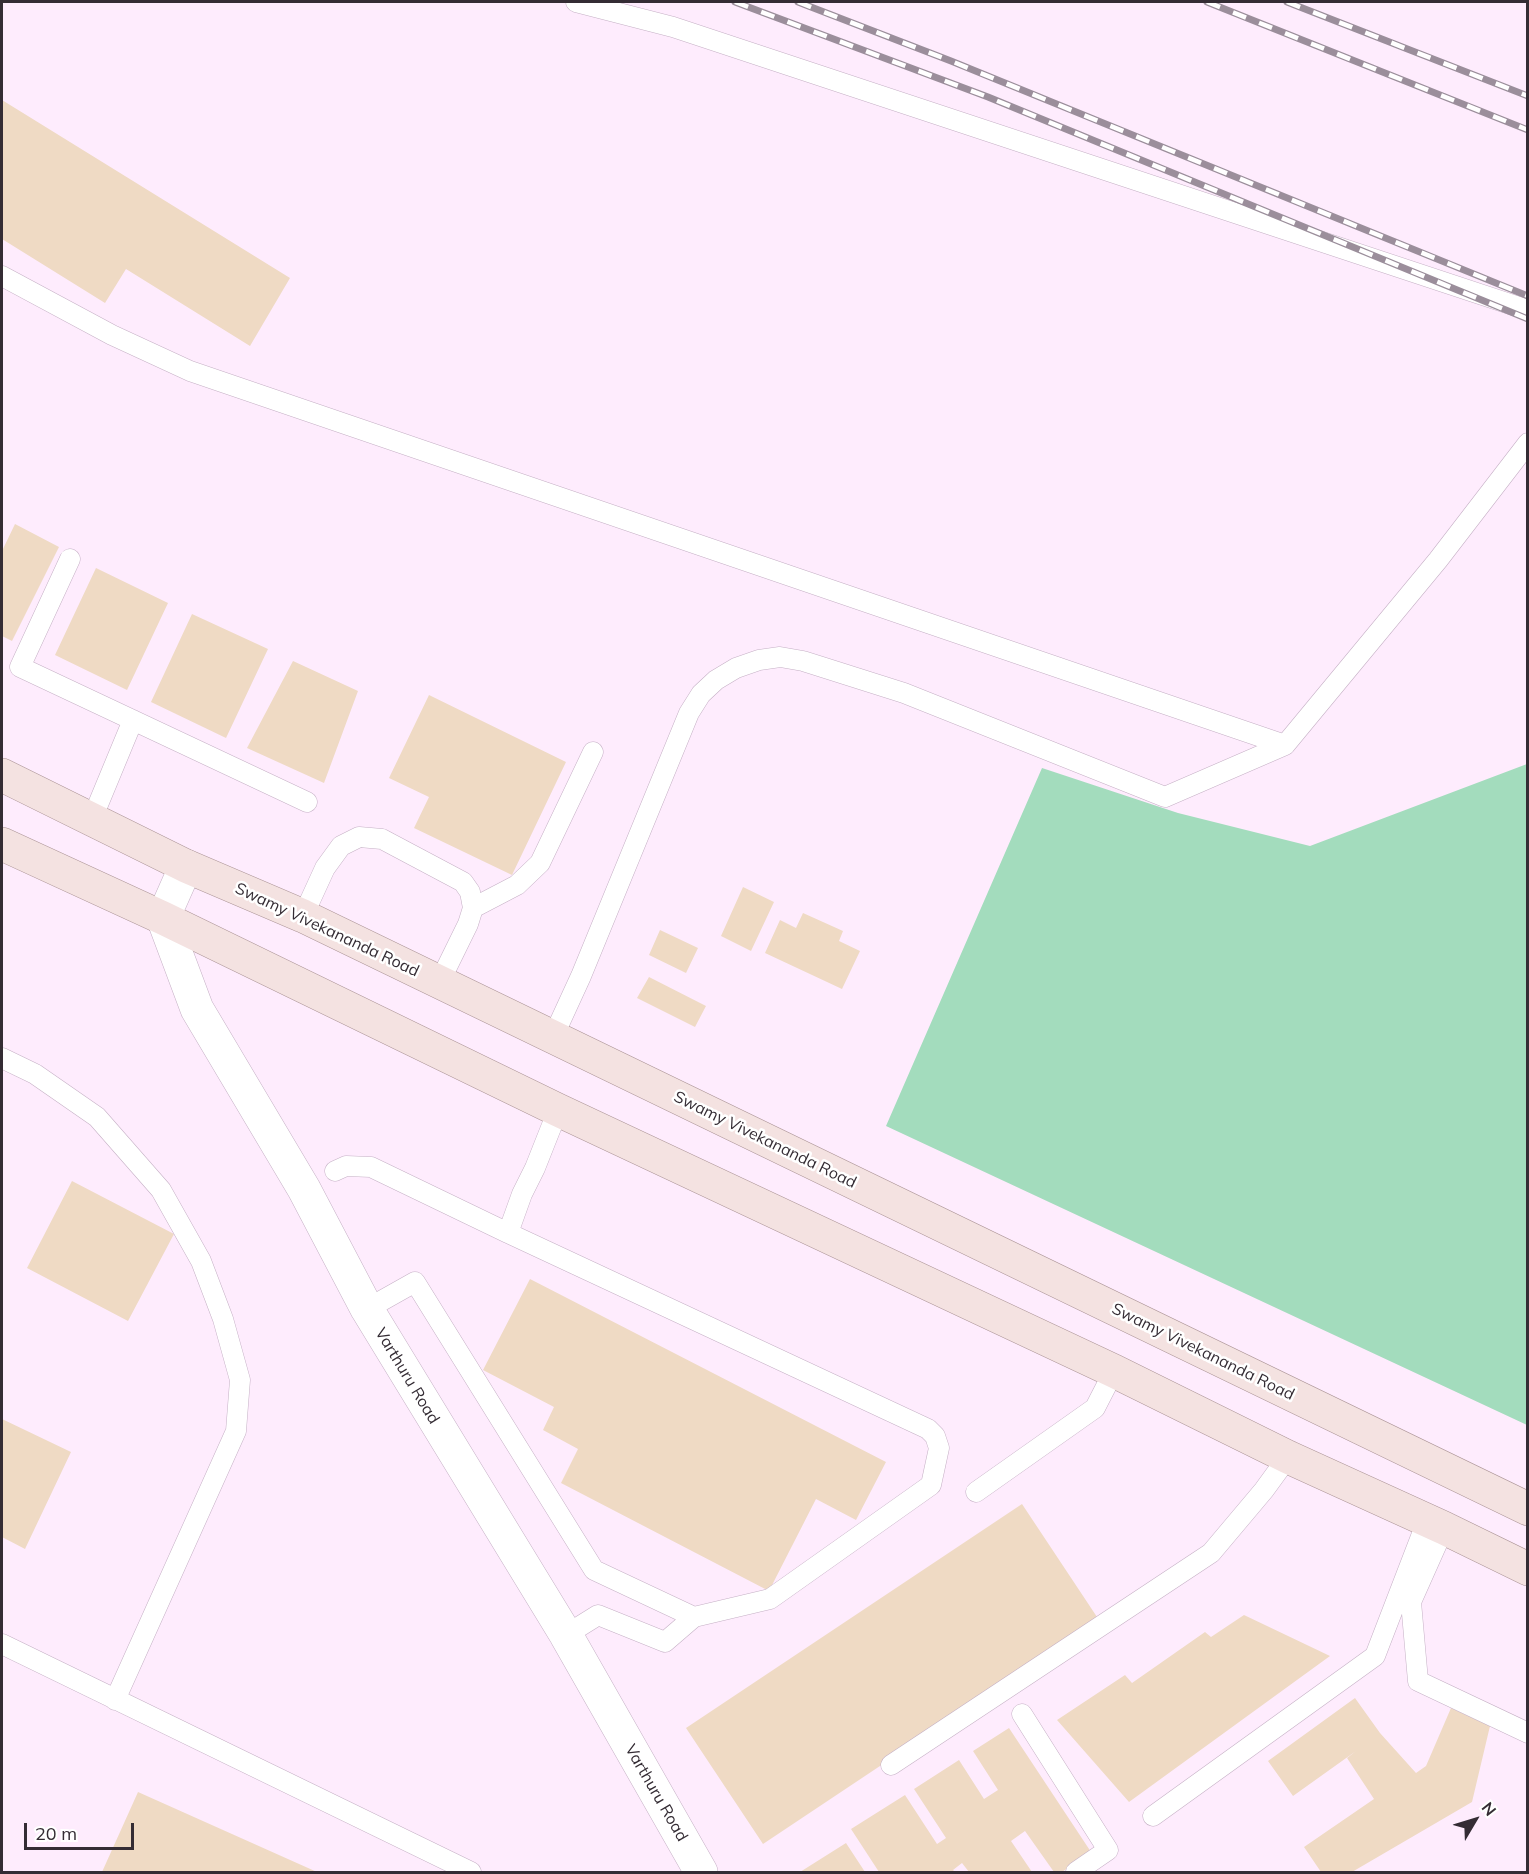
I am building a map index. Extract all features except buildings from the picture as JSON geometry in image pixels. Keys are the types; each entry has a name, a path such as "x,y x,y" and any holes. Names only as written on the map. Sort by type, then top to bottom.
{"main road":[{"name":"Swamy Vivekananda Road","path":"2,775 186,866 303,916 1527,1509"},
{"path":"2,844 163,918 558,1110 1114,1371 1288,1457 1436,1524 1527,1569"}],"street":[{"path":"163,918 186,866"},
{"name":"Varthuru Road","path":"163,918 197,1009 304,1189 367,1309 566,1635 701,1872"}],"lane":[{"path":"576,2 673,27 1527,310"},
{"path":"2,276 112,335 190,371 1285,745"},
{"path":"554,1037 689,713 701,694 716,680 736,668 759,660 780,657 803,661 904,693 1165,797 1285,745 1438,560 1527,443"},
{"path":"70,559 20,667 307,802"},
{"path":"92,819 134,720"},
{"path":"473,908 517,885 540,863 593,752"},
{"path":"303,916 325,868 341,846 359,837 382,839 463,882 470,892 473,908 468,924 439,983"},
{"path":"2,1058 35,1074 97,1116 160,1190 201,1261 223,1319 240,1380 236,1431 115,1700"},
{"path":"508,1233 558,1110"},
{"path":"334,1171 346,1166 371,1167 928,1429 935,1436 939,1449 931,1485 770,1599 694,1617 666,1642 598,1615 566,1635"},
{"path":"367,1309 415,1281 594,1570 694,1617"},
{"path":"976,1492 1095,1408 1114,1371"},
{"path":"891,1765 1211,1553 1264,1490 1288,1457"},
{"path":"1436,1524 1411,1602 1418,1681 1527,1733"},
{"path":"1152,1816 1375,1656 1436,1524"},
{"path":"2,1644 471,1872"},
{"path":"1022,1714 1108,1850 1076,1872"}],"green space":[{"path":"1527,764 1527,1425 886,1126 1042,768 1178,813 1310,846"}],"railway":[{"path":"735,2 988,97 1528,319"},
{"path":"798,2 951,61 1528,296"},
{"path":"1207,2 1528,130"},
{"path":"1287,2 1528,96"}]}
